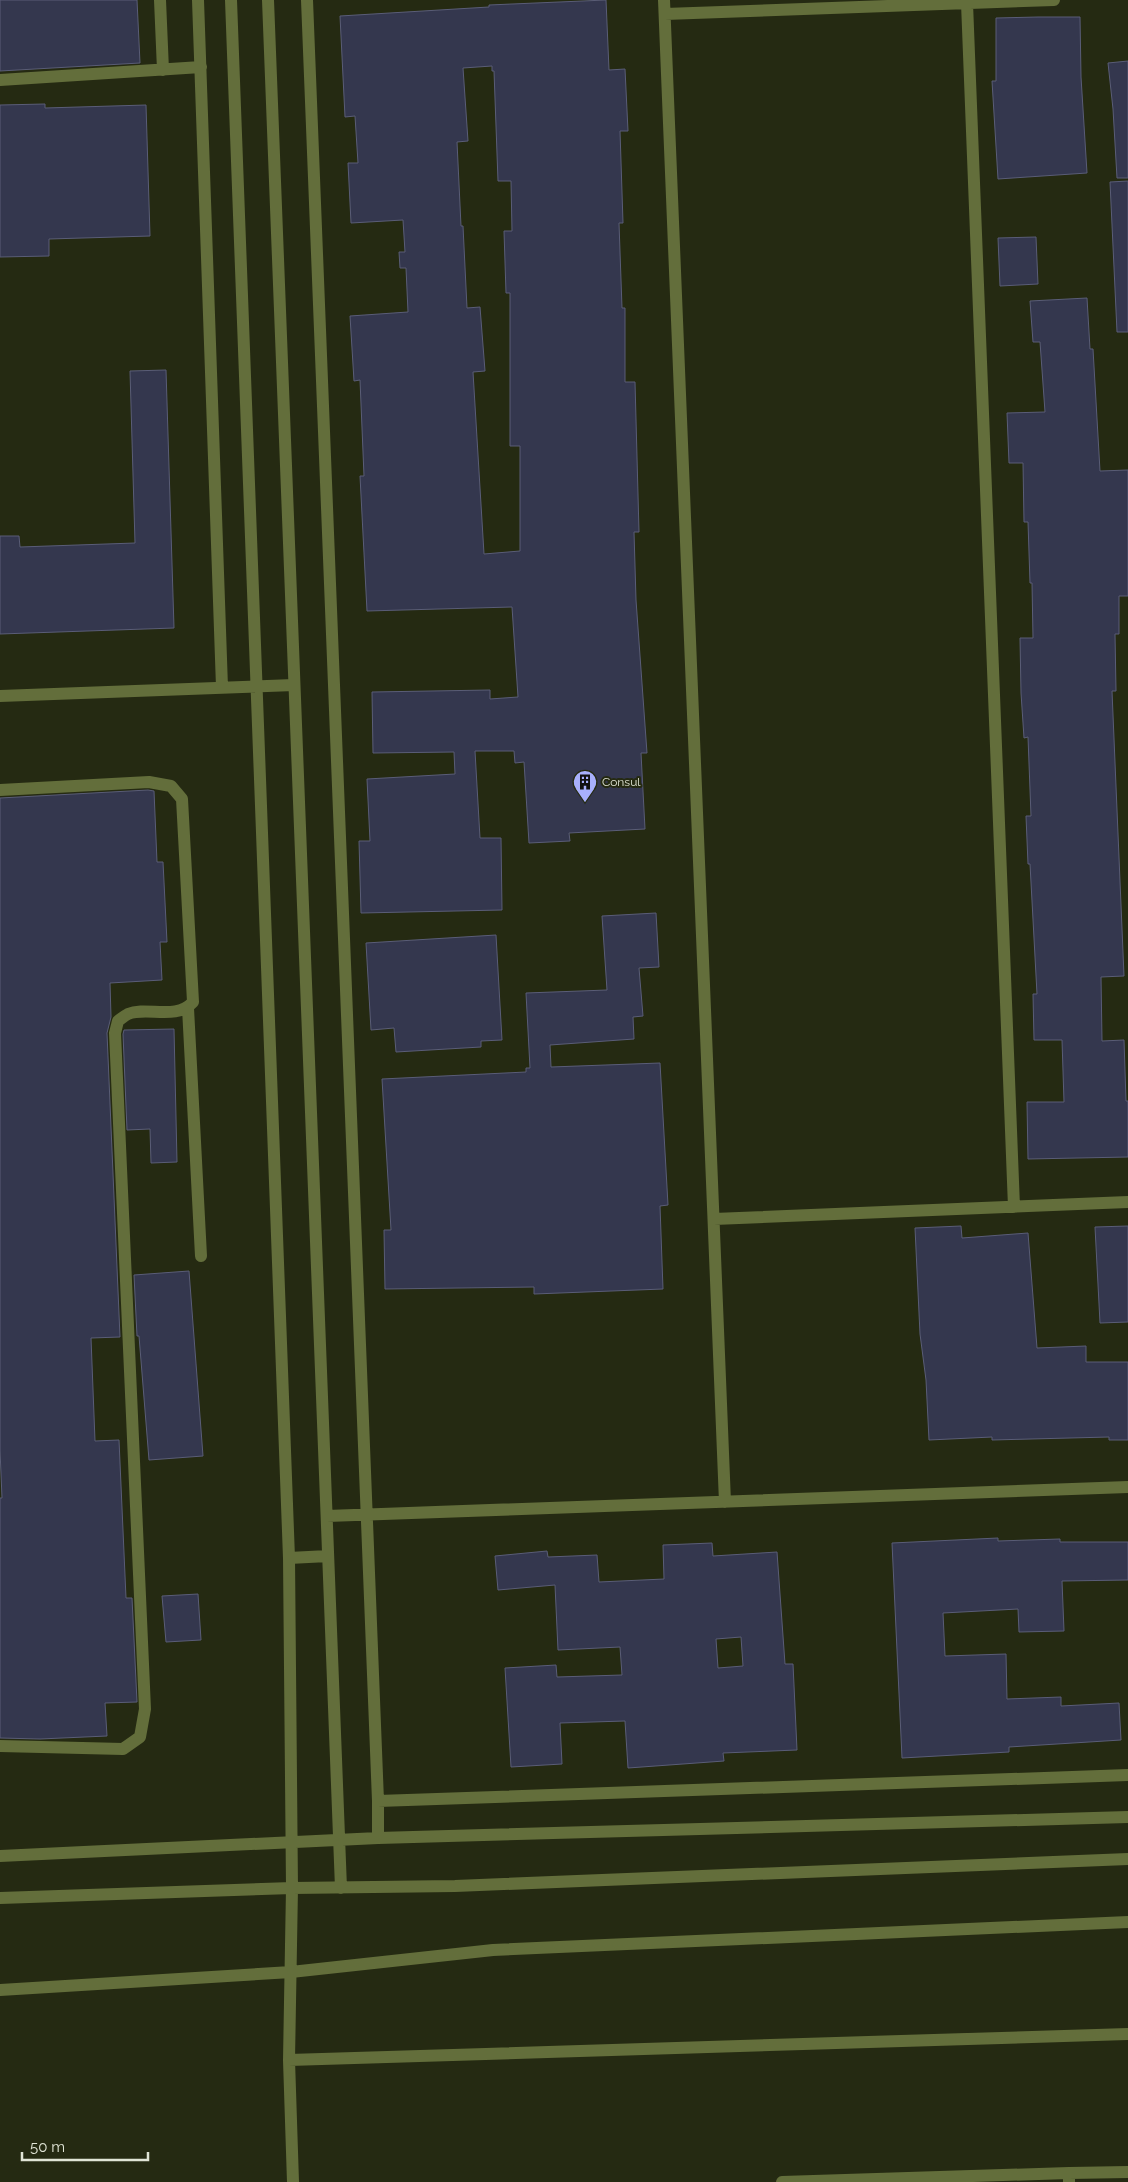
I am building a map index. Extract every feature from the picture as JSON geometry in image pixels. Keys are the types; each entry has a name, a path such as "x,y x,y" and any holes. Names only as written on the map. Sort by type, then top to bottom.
{"street":[{"path":"160,0 163,70"},
{"path":"198,0 222,687"},
{"path":"231,0 255,686 289,1558 292,1842 292,1972 289,2060 294,2182"},
{"path":"268,0 341,1888"},
{"path":"307,0 378,1838"},
{"path":"664,0 726,1502"},
{"path":"665,14 1054,0"},
{"path":"967,3 1014,1206"},
{"path":"0,80 201,67"},
{"path":"0,696 294,685"},
{"path":"0,790 149,782 171,786 182,799 193,1002 188,1008 180,1011 128,1014 118,1021 115,1033 145,1709 140,1737 123,1749 0,1746"},
{"path":"188,1008 201,1256"},
{"path":"714,1219 1128,1202"},
{"path":"327,1516 1128,1487"},
{"path":"289,1558 328,1556"},
{"path":"378,1801 1128,1776"},
{"path":"0,1856 378,1838 1128,1817"},
{"path":"0,1898 292,1888 455,1886 1128,1859"},
{"path":"0,1990 292,1972 493,1950 1128,1922"},
{"path":"289,2060 1128,2034"},
{"path":"782,2182 1069,2177 1128,2172"}],"building":[{"path":"0,0 137,0 140,63 0,71"},
{"path":"606,0 609,70 625,69 628,131 620,131 623,223 619,223 622,308 625,308 625,382 635,382 639,532 634,532 636,600 647,753 641,753 645,829 569,833 570,841 529,843 524,762 515,763 514,751 475,751 480,838 501,838 502,910 361,913 359,841 370,841 367,779 455,774 454,752 373,753 372,692 490,690 490,699 518,697 512,607 367,611 360,476 364,476 360,380 354,381 350,316 408,312 406,268 400,268 399,252 405,252 403,220 351,223 348,163 358,163 355,116 345,117 340,16 489,7 489,5","holes":["492,66 492,71 494,71 498,181 511,181 512,231 504,231 506,293 510,293 510,446 520,446 520,551 484,554 473,372 485,371 480,307 467,308 457,142 468,141 463,68"]},
{"path":"1080,17 1081,77 1087,173 998,179 992,81 996,81 996,18"},
{"path":"1128,61 1128,178 1117,178 1108,63"},
{"path":"45,104 45,108 146,105 150,236 49,239 49,256 0,257 0,105"},
{"path":"1128,181 1128,332 1117,332 1110,182"},
{"path":"1036,237 1038,284 1000,286 998,238"},
{"path":"1087,298 1090,349 1093,349 1100,471 1128,470 1128,596 1119,596 1119,634 1115,634 1116,691 1112,691 1124,976 1101,977 1102,1041 1124,1040 1126,1101 1128,1101 1128,1157 1028,1159 1027,1102 1064,1102 1062,1040 1034,1040 1033,994 1037,994 1026,816 1031,816 1028,737 1024,738 1021,693 1020,638 1033,638 1032,583 1030,583 1028,522 1024,522 1023,463 1009,463 1007,413 1045,412 1040,342 1033,342 1030,301"},
{"path":"166,370 174,628 0,634 0,536 19,536 20,547 135,543 130,371"},
{"path":"154,791 157,862 163,862 167,942 160,942 162,980 110,983 111,1017 107,1033 120,1337 91,1338 95,1441 119,1440 126,1598 132,1598 137,1702 105,1703 107,1736 40,1739 0,1738 0,1498 2,1498 0,1450 0,798"},
{"path":"656,913 659,967 639,968 643,1016 633,1017 634,1039 550,1045 551,1067 660,1063 668,1205 660,1206 663,1289 534,1294 534,1287 385,1289 384,1230 391,1230 382,1079 526,1072 526,1068 530,1068 526,993 607,990 602,916"},
{"path":"496,935 502,1040 481,1041 481,1047 396,1052 394,1028 371,1030 366,943"},
{"path":"174,1029 177,1162 151,1163 150,1129 127,1130 123,1034 124,1030"},
{"path":"961,1226 962,1238 1028,1233 1037,1348 1086,1346 1086,1362 1128,1362 1128,1440 1109,1440 1109,1437 992,1440 992,1437 929,1440 926,1380 920,1334 915,1228"},
{"path":"1128,1226 1128,1322 1100,1323 1095,1227"},
{"path":"189,1271 203,1456 149,1460 139,1336 137,1336 134,1275"},
{"path":"998,1538 998,1541 1060,1539 1060,1542 1128,1542 1128,1580 1062,1581 1064,1631 1019,1632 1018,1609 943,1613 945,1656 1006,1654 1007,1699 1061,1697 1061,1706 1119,1703 1121,1740 1009,1747 1009,1752 902,1758 892,1543"},
{"path":"712,1543 713,1556 777,1552 785,1664 793,1664 797,1750 723,1753 724,1761 628,1768 625,1721 560,1723 562,1764 511,1767 505,1668 556,1665 557,1677 622,1675 620,1647 558,1650 555,1585 498,1590 495,1556 547,1551 548,1557 597,1555 599,1582 664,1579 663,1545","holes":["741,1637 743,1666 718,1668 716,1639"]},
{"path":"198,1594 201,1640 166,1642 162,1596"}],"place":[{"name":"Consul","path":"585,803"}]}
